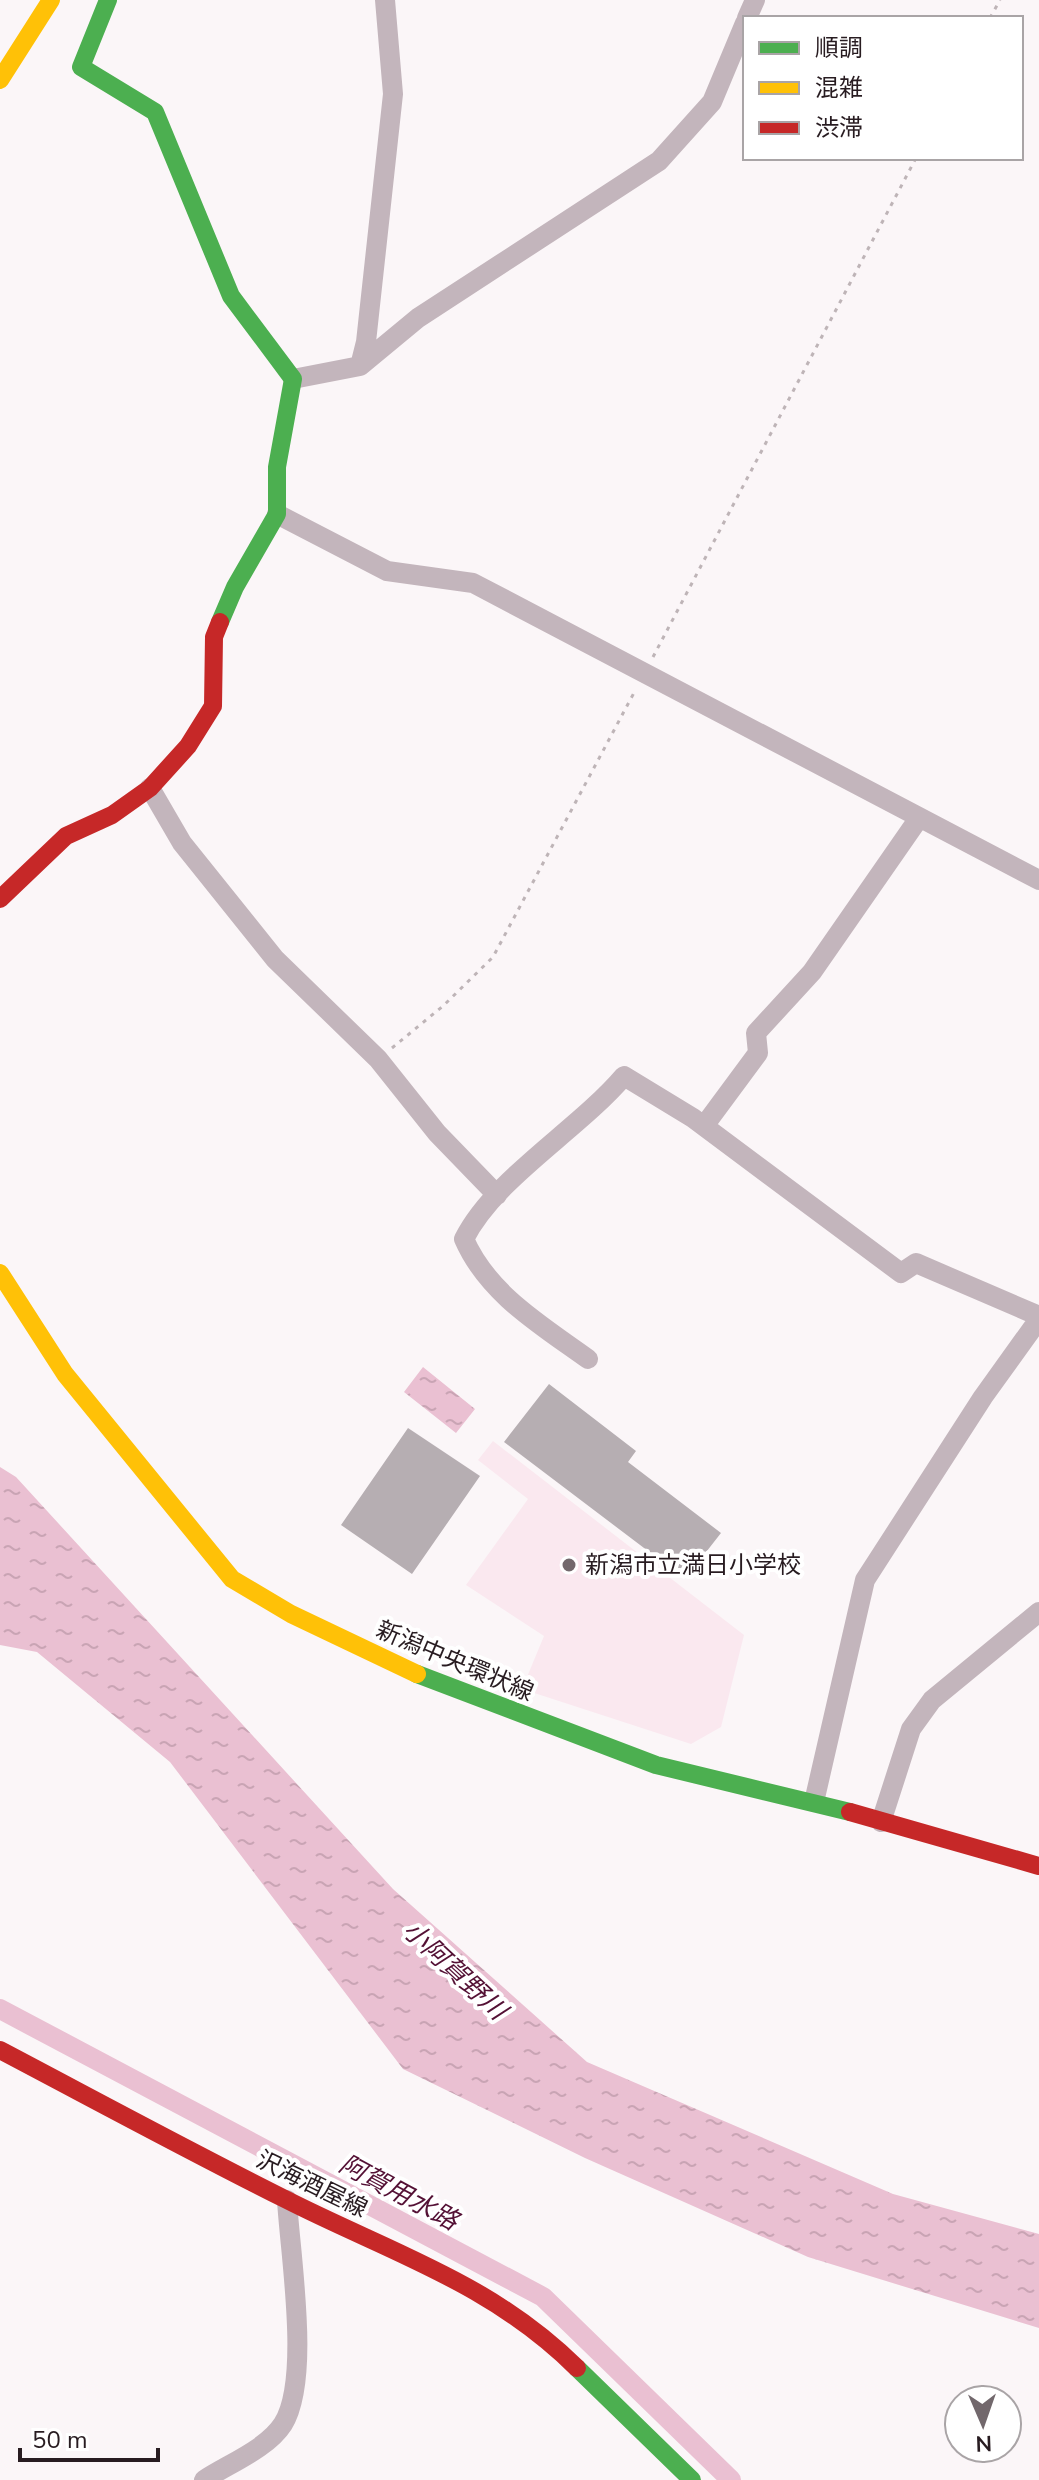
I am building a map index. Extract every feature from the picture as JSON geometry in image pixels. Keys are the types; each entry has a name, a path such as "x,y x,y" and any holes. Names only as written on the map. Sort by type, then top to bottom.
{"main road":[{"path":"0,80 51,0"},
{"path":"2,892 66,836 112,815 150,788 188,746 213,706 214,637 235,587 277,514 277,467 293,379 231,296 155,112 81,67 108,0"},
{"name":"新潟中央環状線","path":"0,1273 65,1374 232,1579 291,1614 402,1668 656,1765 814,1802 1039,1866"},
{"name":"沢海酒屋線","path":"0,2050 287,2200 469,2285 540,2331 692,2480"}],"street":[{"path":"360,366 366,342 392,110 385,0"},
{"path":"293,379 360,366 418,318 659,161 712,102 743,28"},
{"path":"277,514 387,571 473,583 1039,880"},
{"path":"150,788 182,843 275,959 378,1059 437,1133 497,1195"},
{"path":"704,1126 758,1053 756,1033 812,972 919,818"},
{"path":"588,1359 532,1318 475,1264 464,1239 475,1218 497,1195 597,1108 624,1076 704,1126 901,1273 916,1263 1039,1318 983,1397 865,1580 814,1802"},
{"path":"881,1822 911,1729 932,1700 1039,1612"},
{"path":"204,2480 268,2439 283,2424 297,2389 287,2200"}],"path":[{"path":"378,1059 443,1006 493,957 915,160"}],"shaded area":[{"path":"493,1441 744,1635 721,1727 691,1744 522,1689 544,1636 466,1585 528,1499 478,1460"}],"water":[{"path":"423,1367 475,1409 456,1433 404,1392"},
{"name":"小阿賀野川","path":"0,1467 16,1477 393,1889 587,2062 893,2194 1039,2234 1039,2328 808,2257 585,2158 403,2069 170,1762 37,1652 0,1645"}],"building":[{"path":"549,1384 636,1451 628,1462 721,1533 685,1579 504,1442"},
{"path":"408,1428 480,1476 412,1574 341,1525"}],"waterway":[{"name":"阿賀用水路","path":"0,2009 543,2297 731,2480"}],"traffic: fast":[{"path":"108,0 81,67 155,112 231,296 293,379 277,467 277,514 235,587 220,622"},
{"path":"417,1674 656,1765 850,1812"},
{"path":"577,2368 692,2480"}],"traffic: slow":[{"path":"0,80 51,0"},
{"path":"0,1273 65,1374 232,1579 291,1614 417,1674"}],"traffic: jam":[{"path":"0,899 66,836 112,815 150,788 188,746 213,706 214,637 220,622"},
{"path":"850,1812 1039,1866"},
{"path":"0,2050 249,2181 474,2291 544,2338 577,2368"}],"place":[{"name":"新潟市立満日小学校","path":"569,1565"}]}
